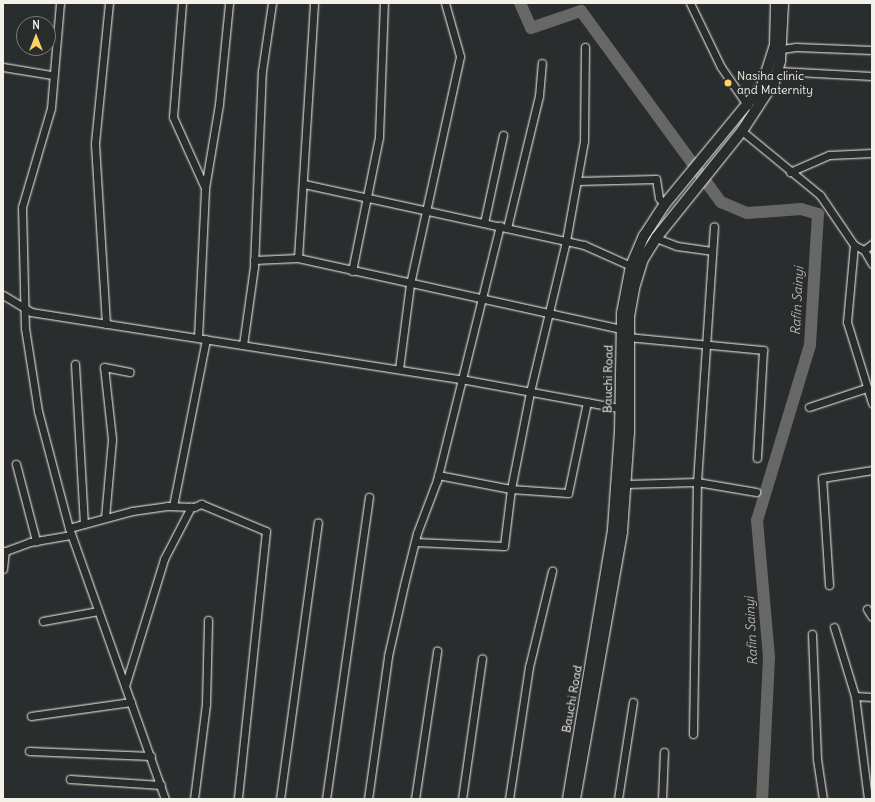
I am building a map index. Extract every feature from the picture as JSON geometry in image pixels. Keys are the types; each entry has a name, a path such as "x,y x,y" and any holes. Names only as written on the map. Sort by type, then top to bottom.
{"highway":[{"name":"Bauchi Road","path":"576,799 613,589 626,484 622,329 631,266 644,236 666,203 748,106 764,82 773,56 776,3"},
{"name":"Bauchi Road","path":"568,799 613,529 625,410 628,337 638,271 656,238 677,209 742,131 778,71 782,49 783,3"}],"street":[{"path":"60,3 52,75 51,108 46,130 23,192 24,310 32,381 69,528 165,799"},
{"path":"106,324 95,143 109,3"},
{"path":"182,3 173,117 205,188"},
{"path":"198,338 205,188 219,104 229,3"},
{"path":"243,345 254,260 262,71 272,3"},
{"path":"298,258 304,184 314,3"},
{"path":"352,271 379,137 384,3"},
{"path":"399,369 410,284 428,210 460,56 445,3"},
{"path":"690,3 721,67 748,106"},
{"path":"415,542 504,546 511,489 530,392 566,241 584,141 585,47"},
{"path":"782,49 796,47 872,50"},
{"path":"368,799 388,656 415,542 438,475 481,300 538,103 542,63"},
{"path":"3,67 52,75"},
{"path":"778,71 872,76"},
{"path":"742,131 831,206 854,245 864,250 872,264"},
{"path":"484,223 503,135"},
{"path":"790,172 829,155 872,153"},
{"path":"577,181 656,179 659,198 666,203"},
{"path":"304,184 367,196 566,241 631,266"},
{"path":"693,734 696,482 704,344 714,227"},
{"path":"656,238 677,246 712,251"},
{"path":"864,250 872,244"},
{"path":"854,245 847,322 866,388 872,403"},
{"path":"254,260 298,258 481,300 622,329"},
{"path":"3,296 24,310 461,379 625,410"},
{"path":"628,337 763,350 757,458"},
{"path":"173,506 206,339"},
{"path":"75,364 84,524"},
{"path":"105,518 112,439 104,367 130,372"},
{"path":"809,408 866,388"},
{"path":"438,475 511,489 568,493 588,402"},
{"path":"16,464 36,541"},
{"path":"829,584 822,478 872,470"},
{"path":"626,484 696,482 756,492"},
{"path":"326,799 369,497"},
{"path":"69,528 105,518 173,506 191,507 209,505 266,531 238,799"},
{"path":"125,686 164,559 191,507"},
{"path":"280,799 318,523"},
{"path":"3,569 4,552 36,541 72,535"},
{"path":"509,799 529,667 552,571"},
{"path":"866,609 872,618"},
{"path":"43,621 98,611"},
{"path":"194,799 206,704 208,620"},
{"path":"834,628 855,696 868,799"},
{"path":"812,634 817,759 823,799"},
{"path":"415,799 437,651"},
{"path":"462,799 482,658"},
{"path":"855,696 872,697"},
{"path":"32,716 131,702"},
{"path":"618,799 633,702"},
{"path":"29,751 151,756"},
{"path":"662,799 664,752"},
{"path":"70,779 161,785"}],"waterway":[{"name":"Rafin Sainyi","path":"520,3 531,28 581,11 721,202 747,213 801,209 818,214 810,345 757,520 769,658 762,799"}],"place":[{"name":"Nasiha clinic and Maternity","path":"728,83"}]}
